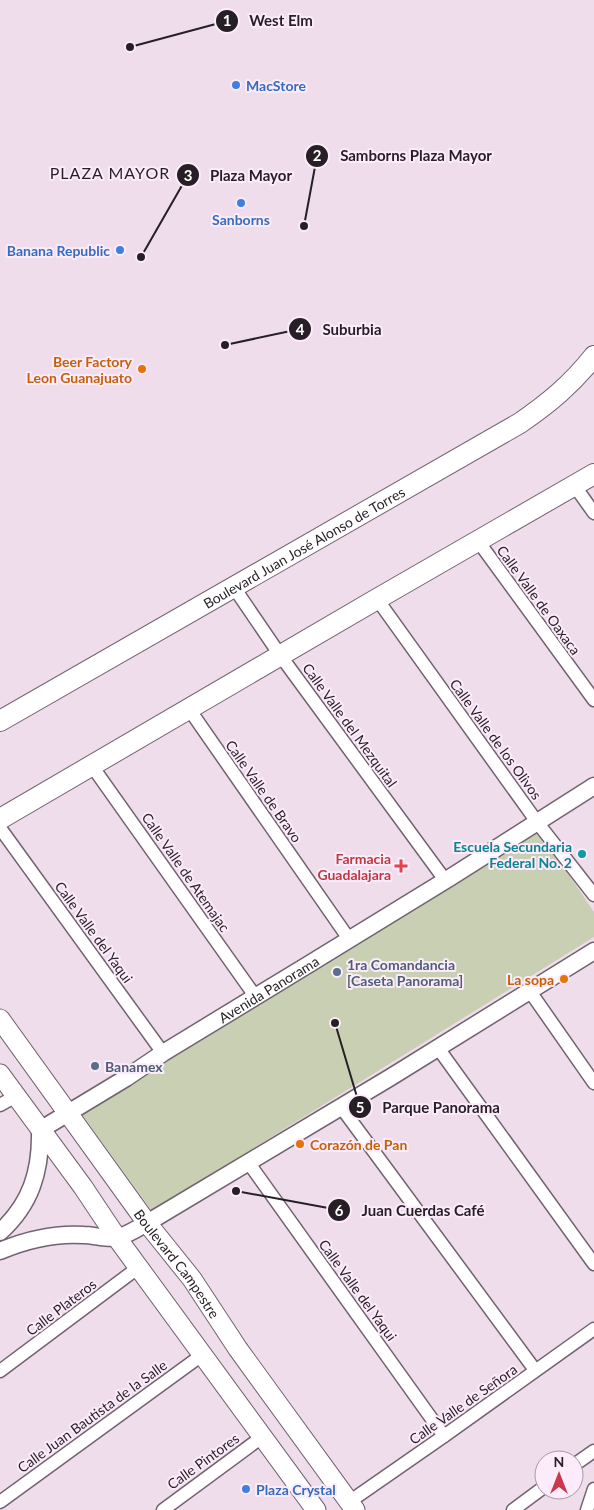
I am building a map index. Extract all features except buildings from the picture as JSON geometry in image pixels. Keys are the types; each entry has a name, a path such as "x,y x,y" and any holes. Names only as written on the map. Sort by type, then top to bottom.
{"main road":[{"name":"Boulevard Juan José Alonso de Torres","path":"0,721 520,423 562,392 594,356"},
{"path":"0,820 280,655 594,474"},
{"name":"Boulevard Campestre","path":"0,1019 147,1223 192,1279 238,1348 352,1506"},
{"path":"0,1074 8,1100 40,1130 83,1187 117,1238 316,1510"}],"street":[{"path":"574,485 594,513"},
{"name":"Calle Valle de Oaxaca","path":"478,541 594,700"},
{"name":"Calle Valle del Mezquital","path":"233,586 280,655 446,880"},
{"name":"Calle Valle de los Olivos","path":"377,599 537,822 594,895"},
{"name":"Calle Valle de Bravo","path":"189,709 349,939"},
{"name":"Calle Valle de Atemajac","path":"92,766 255,996"},
{"name":"Avenida Panorama","path":"40,1130 446,880 594,786"},
{"name":"Calle Valle del Yaqui","path":"0,828 163,1053"},
{"path":"0,1251 19,1242 58,1234 83,1234 117,1238 147,1223 438,1048 594,951"},
{"path":"529,990 594,1083"},
{"path":"438,1048 594,1264"},
{"path":"341,1107 535,1370"},
{"path":"0,1232 11,1222 21,1207 36,1177 40,1160 40,1130"},
{"name":"Calle Valle del Yaqui","path":"248,1162 444,1436"},
{"name":"Calle Plateros","path":"0,1370 139,1267"},
{"name":"Calle Valle de Señora","path":"352,1506 444,1436 594,1329"},
{"name":"Calle Juan Bautista de la Salle","path":"0,1502 202,1355"},
{"name":"Calle Pintores","path":"163,1510 262,1437"},
{"path":"587,1510 594,1489"},
{"path":"513,1510 534,1494"}],"green space":[{"path":"536,826 594,912 594,937 152,1211 78,1109"}],"place":[{"name":"West Elm","path":"130,47"},
{"name":"MacStore","path":"236,85"},
{"name":"Sanborns","path":"241,203"},
{"name":"Samborns Plaza Mayor","path":"304,226"},
{"name":"Banana Republic","path":"120,250"},
{"name":"Plaza Mayor","path":"141,257"},
{"name":"Suburbia","path":"225,345"},
{"name":"Beer Factory Leon Guanajuato","path":"142,369"},
{"name":"Escuela Secundaria Federal No. 2","path":"582,854"},
{"name":"Farmacia Guadalajara","path":"401,866"},
{"name":"1ra Comandancia [Caseta Panorama]","path":"337,972"},
{"name":"La sopa","path":"564,979"},
{"name":"Parque Panorama","path":"335,1023"},
{"name":"Banamex","path":"95,1066"},
{"name":"Corazón de Pan","path":"300,1144"},
{"name":"Juan Cuerdas Café","path":"236,1191"},
{"name":"Plaza Crystal","path":"246,1489"}],"district":[{"name":"PLAZA MAYOR","path":"110,172"}]}
